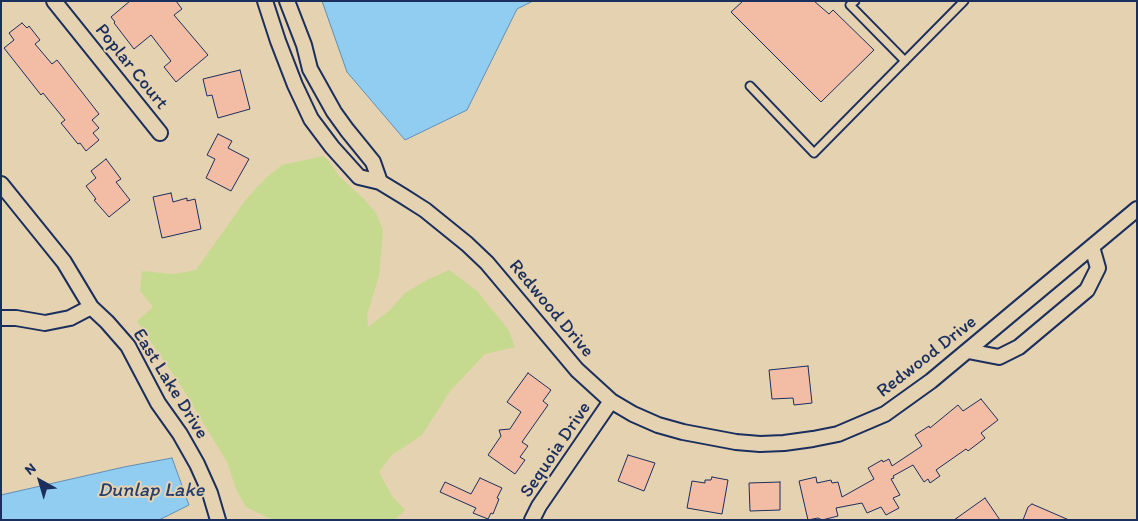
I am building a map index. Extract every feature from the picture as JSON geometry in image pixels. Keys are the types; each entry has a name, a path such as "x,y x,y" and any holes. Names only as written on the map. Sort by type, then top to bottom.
{"street":[{"name":"Poplar Court","path":"54,1 160,133"},
{"name":"Redwood Drive","path":"266,1 284,59 311,119 332,147 359,177 380,182 425,210 466,244 487,263 577,370 611,401 633,414 658,425 708,438 760,444 813,439 838,434 886,414 968,351 1137,209"},
{"path":"287,1 304,45 310,69 346,130 373,162 380,182"},
{"name":"East Lake Drive","path":"1,184 64,262 91,307 128,346 158,403 180,434 197,464 210,493 218,520"},
{"path":"968,351 999,357 1019,348 1080,297 1088,290 1098,268 1092,247"},
{"path":"1,318 16,318 46,323 70,318 91,307"},
{"name":"Sequoia Drive","path":"532,520 539,506 611,401"}],"lane":[{"path":"854,1 850,5 905,60"},
{"path":"750,86 814,153 964,1"}],"green space":[{"path":"323,156 329,161 339,176 376,213 383,230 379,276 367,315 368,327 390,310 405,293 449,270 477,291 508,329 515,347 485,354 450,391 422,435 392,455 379,472 392,496 405,510 396,519 273,520 246,507 236,489 227,462 181,386 137,321 153,307 140,291 142,271 174,274 196,270 247,198 266,178 282,165"}],"water":[{"path":"322,1 533,1 517,9 467,110 405,140 347,72"},
{"name":"Dunlap Lake","path":"172,458 189,505 159,520 1,520 1,495"}],"building":[{"path":"130,1 176,1 182,9 174,15 208,55 176,82 164,67 171,61 151,35 134,49 114,23 111,17"},
{"path":"743,1 814,1 829,14 833,10 874,50 821,102 731,12"},
{"path":"22,23 27,28 29,26 40,40 35,44 52,64 57,60 99,114 92,120 99,128 93,133 99,140 86,151 61,123 65,120 43,93 41,95 4,48 14,40 9,33"},
{"path":"240,70 250,109 218,118 212,95 207,96 203,79"},
{"path":"218,134 232,141 228,148 249,159 231,191 206,178 215,159 207,155"},
{"path":"106,159 121,179 116,182 130,200 109,217 94,200 96,199 86,186 96,178 91,171"},
{"path":"171,193 173,202 187,198 187,201 195,199 201,229 162,238 153,197"},
{"path":"808,366 812,403 794,405 793,398 772,399 769,370"},
{"path":"528,373 551,390 543,401 548,405 522,442 528,446 520,457 525,460 515,474 488,455 501,436 499,430 510,429 521,412 507,402"},
{"path":"981,399 998,420 981,433 985,438 968,451 966,449 936,470 940,476 930,483 928,479 924,482 913,465 893,476 894,478 891,479 900,495 893,498 899,508 886,515 881,507 867,513 862,503 836,508 838,516 822,520 818,518 808,520 799,481 816,477 817,483 831,480 832,483 838,482 842,497 874,479 868,468 882,460 883,462 889,459 892,466 922,446 915,435 929,426 930,428 958,405 963,411"},
{"path":"628,455 655,463 644,491 618,481"},
{"path":"712,477 728,480 722,514 687,508 692,481 705,483 705,480 711,480"},
{"path":"480,478 502,488 493,514 491,513 488,519 473,513 476,508 440,492 445,482 471,494"},
{"path":"780,482 780,510 750,511 749,483"},
{"path":"985,498 1000,520 954,520"},
{"path":"1032,504 1069,520 1023,520 1028,507"}]}
